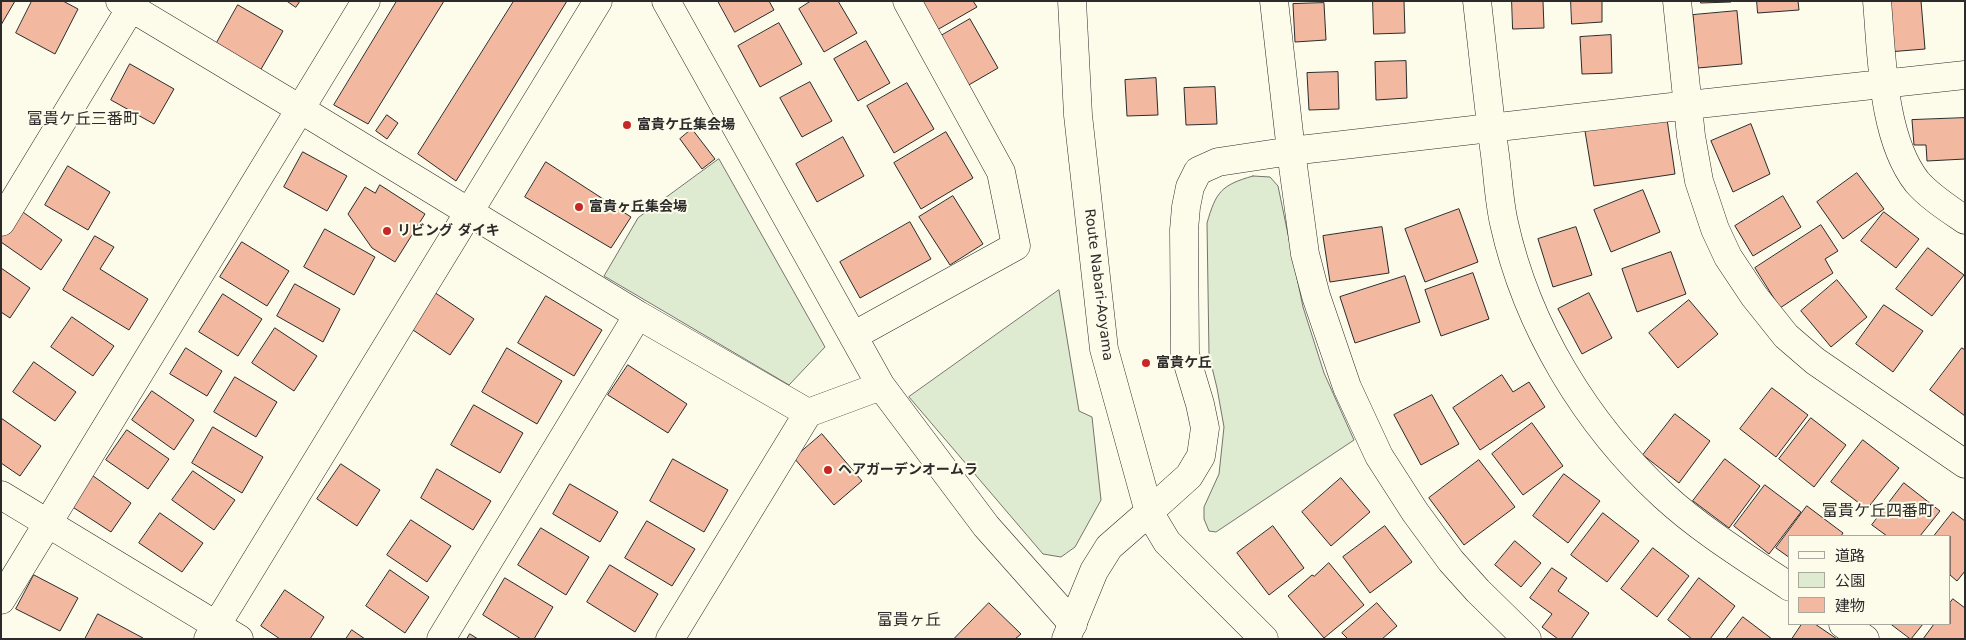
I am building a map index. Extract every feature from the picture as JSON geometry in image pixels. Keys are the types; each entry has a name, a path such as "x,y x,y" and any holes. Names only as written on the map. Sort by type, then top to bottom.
{"street":[{"path":"1,600 366,1"},
{"path":"1,496 48,523 221,634 598,1"},
{"path":"666,1 881,386 986,526 1070,632"},
{"path":"853,336 1016,246 1001,172 908,1"},
{"name":"Route Nabari-Aoyama","path":"1072,1 1078,115 1104,349 1149,512 1167,542 1264,639"},
{"path":"1274,1 1305,254 1316,296 1347,387 1375,448 1415,512 1452,561 1485,598 1527,639"},
{"path":"1477,1 1503,222 1514,262 1527,298 1546,339 1570,382 1608,438 1665,497 1738,552 1788,586"},
{"path":"1677,1 1691,136 1699,181 1715,229 1728,257 1754,296 1786,336 1815,361 1965,464"},
{"path":"1877,1 1885,84 1896,141 1903,161 1918,183 1965,220"},
{"path":"1,222 129,4 470,213 808,413"},
{"path":"1070,632 1094,571 1109,547 1188,476 1201,456 1205,428 1185,354 1184,230 1190,187 1198,171 1218,162 1291,151 1965,75"},
{"path":"441,639 638,314"},
{"path":"670,639 808,413 881,386"},
{"path":"1844,625 1865,639"}],"green space":[{"path":"719,159 825,347 789,385 604,276 638,218"},
{"path":"1253,176 1270,177 1278,186 1303,307 1324,373 1354,440 1216,532 1209,531 1204,519 1204,507 1219,474 1224,427 1209,355 1207,223 1213,204 1221,191 1242,179"},
{"path":"1059,290 1079,411 1092,417 1101,500 1075,547 1061,557 1043,554 909,397"}],"building":[{"path":"1,1 15,1 1,25"},
{"path":"32,1 63,1 78,9 55,54 16,33"},
{"path":"287,1 300,1 296,7"},
{"path":"397,1 444,1 368,124 334,105"},
{"path":"514,1 567,1 456,181 418,154"},
{"path":"718,1 769,1 774,10 735,32"},
{"path":"811,1 838,1 857,33 824,52 799,9"},
{"path":"920,1 973,1 977,7 937,30"},
{"path":"1373,1 1404,1 1405,33 1374,34"},
{"path":"1512,1 1543,1 1544,28 1513,29"},
{"path":"1571,1 1602,1 1602,22 1572,24"},
{"path":"1701,1 1731,1 1731,2 1701,3"},
{"path":"1757,1 1798,1 1799,10 1758,13"},
{"path":"1885,1 1921,1 1925,49 1888,52"},
{"path":"1324,3 1326,40 1295,42 1293,4"},
{"path":"238,5 283,31 260,71 215,46"},
{"path":"1737,11 1742,64 1698,68 1693,15"},
{"path":"970,19 998,68 967,86 939,37"},
{"path":"779,23 802,64 760,87 738,46"},
{"path":"1611,35 1612,73 1582,74 1580,37"},
{"path":"866,41 890,83 858,101 834,59"},
{"path":"1406,61 1407,98 1376,100 1375,62"},
{"path":"130,64 174,89 154,124 111,100"},
{"path":"1338,72 1339,109 1309,110 1307,73"},
{"path":"1156,78 1158,115 1127,116 1125,80"},
{"path":"810,82 832,121 802,137 780,98"},
{"path":"907,83 934,129 894,153 867,106"},
{"path":"1215,87 1217,124 1186,125 1184,88"},
{"path":"387,115 398,123 387,139 376,131"},
{"path":"1965,118 1965,159 1927,161 1926,145 1914,145 1912,120"},
{"path":"1667,119 1675,174 1594,186 1585,131"},
{"path":"1751,124 1770,174 1733,192 1711,141"},
{"path":"692,129 715,159 702,169 680,139"},
{"path":"946,132 973,178 921,209 894,163"},
{"path":"843,137 864,176 817,202 796,164"},
{"path":"303,152 347,176 327,211 284,187"},
{"name":"富貴ヶ丘集会場","path":"546,162 631,217 611,248 525,197"},
{"path":"68,166 110,192 88,230 45,205"},
{"path":"1857,173 1884,209 1843,239 1817,202"},
{"name":"リビング ダイキ","path":"380,185 425,214 395,262 372,248 348,214 365,187 375,193"},
{"path":"1643,190 1660,232 1611,252 1594,210"},
{"path":"953,196 983,244 950,265 919,217"},
{"path":"1783,196 1801,227 1753,256 1735,226"},
{"path":"1459,209 1478,262 1425,282 1405,229"},
{"path":"20,210 62,240 41,270 1,242 1,237"},
{"path":"1884,212 1919,239 1896,268 1861,241"},
{"path":"910,222 931,259 860,298 840,262"},
{"path":"1821,225 1838,251 1825,259 1833,273 1780,308 1755,268"},
{"path":"1382,227 1389,273 1330,282 1323,236"},
{"path":"1576,227 1592,275 1553,287 1538,239"},
{"path":"325,229 375,257 354,295 304,267"},
{"path":"95,236 114,247 100,269 148,299 129,330 63,290"},
{"path":"242,242 289,271 267,306 220,277"},
{"path":"1928,248 1964,275 1932,316 1896,289"},
{"path":"1671,252 1686,294 1637,312 1622,269"},
{"path":"1,268 30,288 10,318 1,312"},
{"path":"1473,273 1489,319 1441,336 1425,290"},
{"path":"1405,276 1420,322 1355,343 1340,297"},
{"path":"1837,280 1867,317 1831,347 1801,311"},
{"path":"295,284 340,309 323,342 277,316"},
{"path":"434,292 474,319 450,355 410,328"},
{"path":"1589,293 1612,338 1582,354 1558,309"},
{"path":"223,294 262,319 238,356 199,332"},
{"path":"546,296 602,330 574,376 518,343"},
{"path":"1689,300 1718,334 1678,368 1649,333"},
{"path":"1884,305 1923,331 1893,372 1856,344"},
{"path":"72,317 114,346 93,376 51,347"},
{"path":"275,328 317,356 294,391 252,363"},
{"path":"186,348 222,371 207,396 170,374"},
{"path":"507,348 562,381 537,424 482,392"},
{"path":"1962,348 1965,350 1965,416 1930,390"},
{"path":"34,362 76,392 55,421 13,392"},
{"path":"628,365 687,404 668,433 608,395"},
{"path":"1502,375 1513,392 1529,382 1545,407 1480,450 1453,408"},
{"path":"235,377 277,402 256,437 214,412"},
{"path":"1772,388 1808,415 1776,457 1740,429"},
{"path":"152,391 194,420 174,450 132,420"},
{"path":"1432,395 1459,444 1421,465 1394,415"},
{"path":"474,405 523,433 500,473 451,445"},
{"path":"1675,414 1710,441 1679,483 1643,455"},
{"path":"1,418 41,446 20,476 1,463"},
{"path":"1811,418 1846,445 1814,487 1779,459"},
{"path":"1532,423 1563,466 1523,495 1492,454"},
{"path":"213,427 263,457 242,493 192,463"},
{"path":"127,430 169,459 148,489 106,460"},
{"name":"ヘアガーデンオームラ","path":"822,434 862,481 834,505 794,458"},
{"path":"1863,440 1899,468 1867,509 1831,482"},
{"path":"673,459 728,490 704,532 650,501"},
{"path":"1725,459 1760,486 1729,528 1693,501"},
{"path":"1479,460 1515,507 1464,545 1429,498"},
{"path":"341,464 380,490 357,526 317,499"},
{"path":"437,469 491,501 473,530 421,498"},
{"path":"193,471 235,500 214,530 172,500"},
{"path":"89,473 131,503 111,532 68,504"},
{"path":"1564,474 1600,501 1568,543 1533,516"},
{"path":"1341,478 1370,512 1331,546 1302,512"},
{"path":"1904,483 1940,511 1921,535 1886,535 1872,525"},
{"path":"570,484 618,512 600,542 553,514"},
{"path":"1765,485 1801,512 1769,554 1734,526"},
{"path":"1807,506 1843,533 1842,535 1788,535 1788,557 1776,548"},
{"path":"1953,512 1965,521 1965,571 1957,581 1951,576 1951,535 1935,535"},
{"path":"160,513 203,543 182,572 139,543"},
{"path":"1603,513 1639,541 1607,582 1571,555"},
{"path":"411,520 451,546 427,582 387,555"},
{"path":"647,521 695,549 672,586 625,558"},
{"path":"1273,526 1304,568 1269,595 1237,553"},
{"path":"1385,526 1412,562 1370,593 1343,557"},
{"path":"541,528 589,557 566,595 518,565"},
{"path":"1515,541 1541,563 1521,587 1495,565"},
{"path":"1653,548 1689,576 1657,617 1621,589"},
{"path":"1329,563 1364,605 1324,638 1288,596"},
{"path":"610,565 658,594 635,632 587,602"},
{"path":"1552,568 1567,578 1558,591 1589,613 1571,639 1558,639 1542,627 1552,614 1530,598"},
{"path":"390,570 429,597 405,633 366,606"},
{"path":"34,575 78,598 60,631 16,609"},
{"path":"505,578 553,607 534,639 521,639 483,615"},
{"path":"1699,578 1735,606 1710,639 1692,639 1668,620"},
{"path":"285,590 324,617 310,639 280,639 261,626"},
{"path":"1953,599 1965,608 1965,639 1923,639 1933,625 1951,625 1951,602"},
{"path":"989,603 1021,634 1015,639 954,639"},
{"path":"1377,603 1397,626 1382,639 1348,639 1342,633"},
{"path":"98,614 143,638 143,639 85,639"},
{"path":"1743,617 1772,639 1726,639"},
{"path":"1801,625 1816,625 1837,639 1792,639"},
{"path":"1892,625 1922,625 1911,639"},
{"path":"352,630 365,639 346,639"},
{"path":"470,634 478,639 467,639"}],"place":[{"name":"富貴ケ丘集会場","path":"627,125"},
{"name":"富貴ヶ丘集会場","path":"579,207"},
{"name":"リビング ダイキ","path":"387,231"},
{"name":"富貴ケ丘","path":"1146,363"},
{"name":"ヘアガーデンオームラ","path":"828,470"}],"district":[{"name":"富貴ケ丘三番町","path":"83,120"},
{"name":"富貴ケ丘四番町","path":"1878,512"},
{"name":"富貴ヶ丘","path":"909,621"}]}
